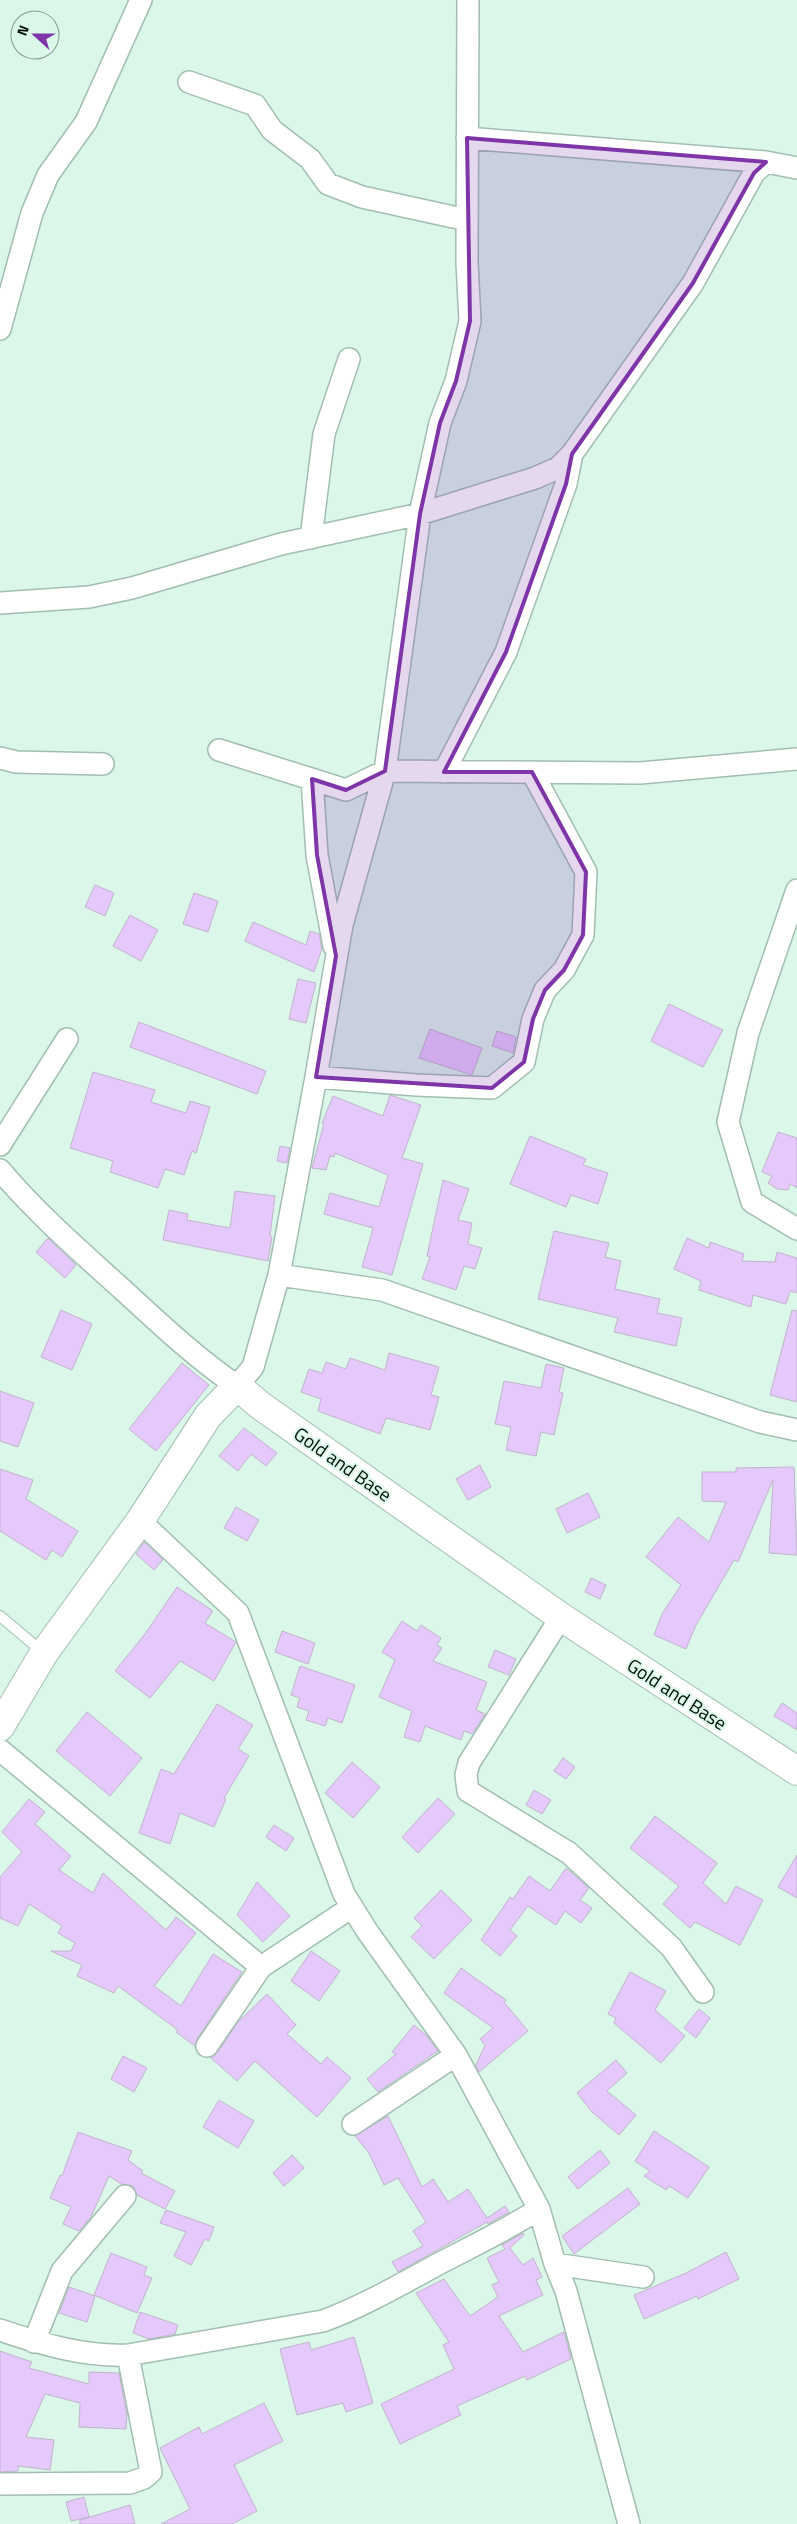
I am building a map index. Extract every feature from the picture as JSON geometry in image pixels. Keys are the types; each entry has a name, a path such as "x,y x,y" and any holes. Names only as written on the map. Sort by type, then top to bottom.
{"main road":[{"path":"0,1727 44,1653 140,1521 208,1416 237,1386"},
{"name":"Gold and Base","path":"237,1386 261,1406 561,1617 797,1771"}],"street":[{"path":"0,329 32,213 48,175 86,122 141,0"},
{"path":"0,1170 24,1197 140,1306 207,1366 237,1386 253,1367 278,1275 316,1077 342,925 385,771 420,514 440,423 456,381 470,321 466,263 468,0"},
{"path":"189,82 255,105 272,130 310,159 328,184 362,196 467,220"},
{"path":"467,138 766,162 797,168"},
{"path":"0,604 89,597 123,590 311,538 420,514 535,478 558,468 572,454 693,283 754,173 766,162"},
{"path":"311,538 324,434 349,359"},
{"path":"444,772 506,652 566,484 572,454"},
{"path":"219,750 346,790 385,771 640,773 797,759"},
{"path":"0,758 16,762 103,764"},
{"path":"316,1077 416,1085 492,1088 524,1062 533,1018 545,990 564,970 583,935 586,872 532,772"},
{"path":"312,779 318,855 336,956"},
{"path":"797,890 748,1033 728,1122 752,1202 797,1229"},
{"path":"0,1144 67,1039"},
{"path":"278,1275 382,1290 760,1422 797,1430"},
{"path":"140,1521 238,1613 324,1846 344,1894 367,1931 456,2055 539,2209 555,2264 566,2291 629,2524"},
{"path":"561,1617 469,1763 466,1775 468,1791 570,1853 671,1947 703,1992"},
{"path":"0,1750 261,1967"},
{"path":"207,2046 261,1967 352,1907"},
{"path":"353,2124 456,2055"},
{"path":"34,2342 62,2271 125,2196"},
{"path":"0,2330 34,2342 108,2356 128,2355 323,2321 348,2312 391,2290 514,2225 539,2209"},
{"path":"555,2264 643,2276"},
{"path":"0,2484 130,2483 144,2478 151,2472 128,2355"}],"lane":[{"path":"0,1616 44,1653"}],"highlighted area":[{"path":"467,138 766,162 754,173 693,283 572,454 566,484 506,652 444,772 532,772 586,872 583,935 564,970 545,990 533,1019 524,1062 492,1088 316,1077 336,956 317,855 312,779 346,790 385,771 420,514 440,423 456,381 470,321"}],"building":[{"path":"95,885 114,893 105,916 85,907"},
{"path":"194,893 218,901 208,932 183,924"},
{"path":"130,915 158,930 141,961 113,946"},
{"path":"253,922 306,945 310,931 319,934 322,949 314,972 245,941"},
{"path":"298,979 316,983 306,1023 289,1019"},
{"path":"669,1004 723,1030 703,1067 651,1041"},
{"path":"139,1022 266,1071 257,1094 130,1047"},
{"path":"430,1029 482,1048 472,1075 419,1058"},
{"path":"497,1031 516,1037 513,1053 492,1046"},
{"path":"93,1072 155,1090 151,1102 186,1113 190,1101 210,1107 196,1153 192,1151 184,1175 165,1169 158,1188 110,1172 113,1161 70,1148"},
{"path":"390,1095 421,1105 402,1158 423,1164 392,1275 362,1267 373,1228 324,1214 330,1193 379,1207 388,1175 335,1153 334,1157 330,1156 326,1170 312,1168 324,1123 322,1123 333,1096 383,1116"},
{"path":"778,1132 797,1138 797,1188 790,1184 788,1190 777,1189 768,1183 772,1176 762,1172"},
{"path":"530,1136 586,1159 583,1165 608,1173 598,1204 571,1195 566,1207 510,1184"},
{"path":"280,1146 290,1148 287,1163 277,1161"},
{"path":"443,1180 469,1189 458,1220 472,1223 468,1244 482,1248 475,1269 464,1266 456,1290 422,1279 430,1257 427,1256"},
{"path":"235,1191 275,1196 268,1261 163,1240 169,1210 188,1214 187,1220 230,1228"},
{"path":"554,1231 609,1243 605,1257 621,1261 615,1289 660,1299 657,1313 682,1318 676,1346 614,1332 618,1318 538,1299"},
{"path":"48,1238 76,1265 65,1278 36,1252"},
{"path":"687,1238 709,1248 710,1242 744,1254 742,1261 775,1262 777,1252 797,1258 797,1293 790,1291 786,1304 753,1295 751,1307 699,1290 701,1281 674,1269"},
{"path":"61,1310 92,1324 72,1370 41,1357"},
{"path":"792,1310 797,1311 797,1402 770,1395"},
{"path":"389,1353 439,1367 431,1395 439,1397 430,1430 386,1418 380,1434 318,1411 321,1399 301,1392 309,1369 322,1373 326,1362 346,1369 350,1358 385,1370"},
{"path":"182,1363 209,1385 156,1451 129,1429"},
{"path":"546,1364 564,1368 559,1392 563,1393 554,1435 541,1432 536,1456 506,1450 511,1427 495,1424 504,1381 541,1388"},
{"path":"0,1391 34,1403 18,1447 0,1441"},
{"path":"244,1428 277,1453 266,1466 251,1454 238,1471 219,1456"},
{"path":"480,1465 491,1487 468,1500 456,1479"},
{"path":"794,1467 797,1555 769,1553 773,1480 738,1562 734,1560 695,1627 686,1649 654,1635 662,1614 681,1585 646,1557 678,1517 709,1542 726,1502 702,1501 702,1472 736,1472 736,1468"},
{"path":"0,1469 33,1480 26,1499 78,1531 62,1557 52,1550 46,1560 0,1531"},
{"path":"588,1493 600,1517 567,1533 556,1509"},
{"path":"236,1507 259,1520 247,1541 224,1528"},
{"path":"144,1542 163,1560 154,1570 136,1554"},
{"path":"591,1578 606,1585 600,1599 585,1592"},
{"path":"177,1587 213,1611 205,1623 236,1642 214,1681 180,1661 150,1698 115,1671 145,1634"},
{"path":"402,1621 417,1631 421,1625 441,1638 437,1645 442,1648 433,1661 487,1682 476,1710 485,1714 472,1734 464,1731 461,1740 425,1726 420,1742 404,1737 412,1711 379,1697 395,1660 382,1652"},
{"path":"282,1631 315,1643 308,1664 275,1652"},
{"path":"495,1650 516,1659 509,1675 488,1667"},
{"path":"300,1666 355,1685 342,1723 328,1718 325,1726 306,1720 309,1711 297,1707 300,1698 291,1695"},
{"path":"782,1703 797,1713 797,1730 774,1716"},
{"path":"217,1704 253,1725 238,1749 249,1756 224,1798 226,1799 214,1827 180,1813 170,1844 139,1833 161,1769 174,1774"},
{"path":"87,1712 142,1758 110,1796 56,1751"},
{"path":"563,1758 575,1767 566,1779 554,1771"},
{"path":"352,1762 380,1787 353,1818 325,1793"},
{"path":"534,1790 551,1800 542,1814 526,1805"},
{"path":"438,1798 455,1814 418,1853 402,1837"},
{"path":"29,1799 45,1812 35,1824 71,1856 59,1870 93,1893 103,1873 166,1930 176,1917 196,1933 154,1986 181,2006 213,1954 242,1972 197,2039 195,2046 176,2032 178,2030 118,1986 114,1993 77,1976 82,1965 51,1951 71,1951 75,1943 58,1933 62,1926 29,1904 18,1926 0,1918 0,1877 22,1852 2,1832"},
{"path":"655,1816 717,1863 703,1883 726,1904 736,1886 763,1900 740,1945 695,1922 690,1928 663,1904 679,1886 630,1848"},
{"path":"274,1825 294,1838 286,1851 266,1837"},
{"path":"797,1855 797,1898 778,1887"},
{"path":"566,1868 589,1888 580,1900 592,1908 581,1923 565,1911 556,1925 528,1906 510,1930 517,1936 500,1956 481,1940 510,1897 513,1899 529,1876 550,1891"},
{"path":"257,1882 290,1916 263,1942 237,1915"},
{"path":"441,1890 472,1920 434,1959 411,1937 422,1926 414,1918"},
{"path":"311,1951 340,1971 319,2001 291,1981"},
{"path":"461,1968 506,2000 504,2002 528,2031 479,2072 476,2065 485,2045 480,2039 493,2028 444,1993"},
{"path":"630,1972 666,1991 655,2010 685,2036 661,2063 614,2023 616,2018 608,2014"},
{"path":"267,1994 296,2025 287,2034 321,2064 327,2057 351,2078 317,2117 255,2061 237,2081 211,2058 217,2053 238,2022"},
{"path":"699,2009 710,2018 696,2038 684,2028"},
{"path":"414,2025 426,2035 438,2051 378,2092 367,2079 396,2054 392,2052"},
{"path":"123,2056 147,2068 134,2092 111,2079"},
{"path":"616,2060 627,2073 607,2091 636,2115 619,2135 592,2112 577,2093"},
{"path":"219,2100 254,2121 238,2148 203,2127"},
{"path":"388,2116 422,2187 433,2179 448,2202 468,2189 487,2218 505,2206 509,2212 488,2224 487,2222 398,2272 392,2262 423,2246 413,2231 426,2222 398,2178 384,2185 369,2153 355,2136"},
{"path":"654,2131 709,2167 688,2198 669,2186 666,2190 644,2176 650,2171 635,2161"},
{"path":"78,2132 132,2151 128,2160 143,2171 141,2173 175,2191 165,2209 137,2195 133,2186 121,2184 109,2176 91,2217 79,2231 63,2224 71,2207 50,2198 60,2175 62,2176"},
{"path":"600,2150 610,2163 578,2189 568,2177"},
{"path":"292,2155 304,2168 284,2186 273,2173"},
{"path":"628,2188 640,2204 574,2254 562,2236"},
{"path":"166,2210 214,2227 209,2241 205,2239 191,2265 174,2256 186,2232 160,2223"},
{"path":"523,2233 524,2235 510,2248 523,2265 533,2258 542,2277 536,2280 543,2295 499,2316 523,2352 564,2332 571,2359 527,2380 525,2376 457,2406 461,2415 400,2444 381,2404 454,2369 443,2345 449,2342 416,2293 444,2279 470,2316 498,2297 492,2285 499,2282 487,2258 505,2249 502,2245"},
{"path":"726,2252 739,2279 698,2299 697,2296 644,2319 634,2295 686,2273"},
{"path":"111,2253 147,2267 144,2275 152,2278 137,2313 94,2295"},
{"path":"69,2287 95,2296 87,2322 59,2313"},
{"path":"140,2312 178,2325 175,2334 149,2339 133,2333"},
{"path":"354,2337 373,2403 346,2412 343,2403 297,2415 280,2349 309,2342 311,2350"},
{"path":"0,2351 32,2362 29,2368 89,2384 89,2372 119,2373 127,2414 126,2429 79,2427 80,2403 45,2394 26,2437 54,2440 50,2470 18,2466 18,2471 0,2472"},
{"path":"264,2403 283,2441 234,2465 257,2511 232,2524 161,2524 190,2509 160,2448 199,2427 202,2434"},
{"path":"84,2497 89,2517 71,2521 66,2502"},
{"path":"130,2505 135,2524 80,2524 80,2520"}]}
